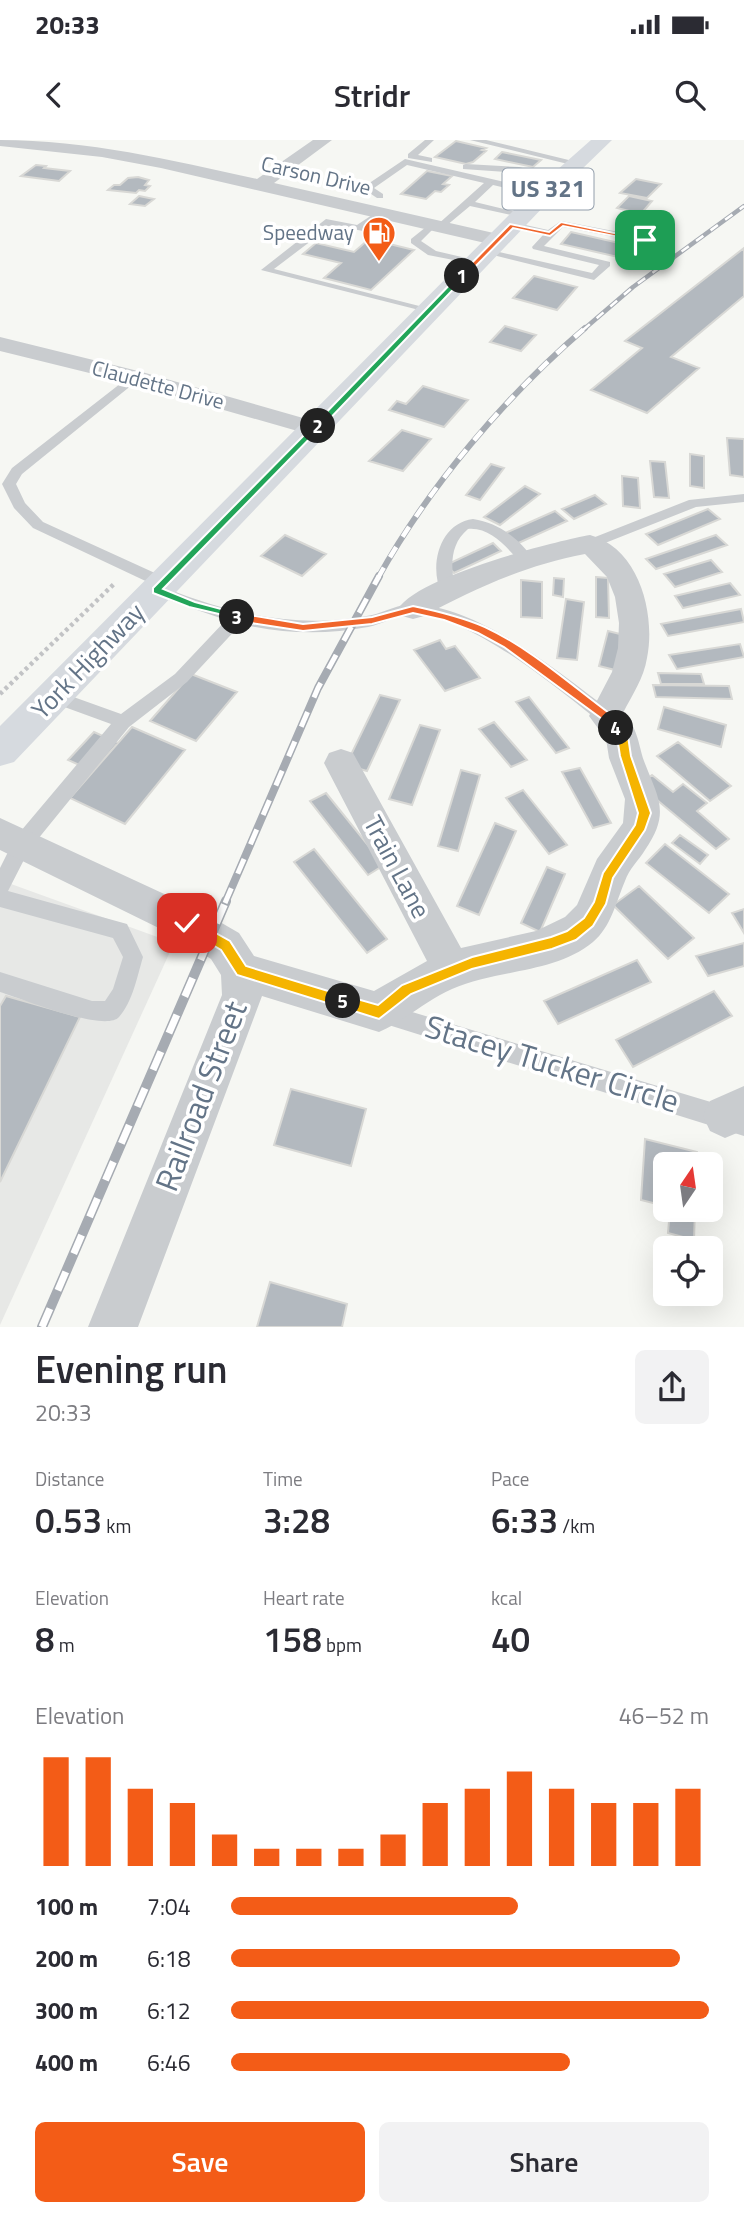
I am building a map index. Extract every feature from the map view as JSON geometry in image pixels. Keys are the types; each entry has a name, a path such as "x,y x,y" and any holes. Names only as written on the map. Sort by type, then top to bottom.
{"main road":[{"name":"US 321","path":"498,239 602,140"},
{"name":"York Highway","path":"5,738 54,696 498,239"}],"street":[{"path":"260,186 324,140"},
{"name":"Carson Drive","path":"0,141 102,152 260,186 377,203 436,227 498,239"},
{"name":"Claudette Drive","path":"0,344 134,377 314,429"},
{"path":"241,971 379,1012 407,989 453,970 513,955 571,935 588,922 600,904 607,877 641,826 645,813 625,756 622,736 606,716 629,670 635,634 629,594 620,574 590,544 475,576 413,609"},
{"name":"Train Lane","path":"341,763 453,970"},
{"name":"Railroad Street","path":"11,839 198,929 225,946 241,971 242,995 113,1327"}],"lane":[{"path":"430,140 411,156 471,169 519,170 559,179"},
{"path":"474,140 576,163"},
{"path":"427,311 266,270 330,221 359,229 377,203 368,188 405,162 543,194"},
{"path":"397,181 418,165"},
{"path":"491,182 468,203 415,242 432,253 498,239 550,234"},
{"path":"468,203 498,239 594,277 606,264 537,247 561,224 645,240"},
{"path":"134,377 17,471 9,484 19,506 38,524 192,605 237,617 287,626 329,626 372,620 413,609 446,617 482,630 507,645 606,716"},
{"path":"590,544 694,503 744,498"},
{"path":"447,590 443,566 448,542 464,525 483,524 512,544 527,560"},
{"path":"0,887 11,839 123,722 181,678 237,617"},
{"path":"54,696 123,722"},
{"path":"0,898 120,931 133,957 122,993 110,1012 92,1011 0,982"},
{"name":"Stacey Tucker Circle","path":"379,1012 738,1116"}],"shaded area":[{"path":"0,880 174,943 0,1325"}],"building":[{"path":"456,141 486,148 482,150 486,151 473,162 466,164 435,157"},
{"path":"502,152 541,160 533,167 495,159"},
{"path":"36,165 70,171 59,181 21,176"},
{"path":"427,171 452,176 443,184 449,185 441,192 435,191 426,199 401,194"},
{"path":"128,178 149,180 145,185 150,186 145,191 139,190 136,193 108,190"},
{"path":"636,179 661,184 647,198 620,193"},
{"path":"139,196 154,199 145,206 130,204"},
{"path":"629,196 652,201 641,214 617,208"},
{"path":"571,232 628,245 618,257 561,244"},
{"path":"369,239 414,250 371,290 324,278 341,263 303,254 316,243 354,252"},
{"path":"744,248 744,296 671,357 699,368 647,413 591,390 642,348 625,341"},
{"path":"534,276 577,287 557,310 513,298"},
{"path":"505,326 536,335 521,351 490,342"},
{"path":"423,386 468,400 444,427 389,410 397,401 406,404"},
{"path":"402,430 431,439 403,471 369,461"},
{"path":"727,438 744,439 744,477 730,475"},
{"path":"690,454 704,456 704,488 690,486"},
{"path":"650,461 665,462 669,498 654,497"},
{"path":"491,464 504,468 480,500 466,495"},
{"path":"622,476 638,478 640,508 623,506"},
{"path":"525,486 540,494 500,525 484,517"},
{"path":"595,495 606,504 574,519 562,509"},
{"path":"708,509 720,519 658,545 646,534"},
{"path":"555,511 567,521 514,545 503,534"},
{"path":"285,535 326,554 302,576 261,556"},
{"path":"716,535 727,545 656,569 646,559"},
{"path":"493,543 501,551 454,573 446,565"},
{"path":"711,560 722,572 675,587 664,574"},
{"path":"596,577 608,578 609,618 596,617"},
{"path":"554,578 564,579 563,597 553,595"},
{"path":"521,580 542,582 542,618 521,617"},
{"path":"730,583 740,595 683,608 675,596"},
{"path":"566,599 584,602 577,660 557,658"},
{"path":"741,609 744,622 668,636 661,624"},
{"path":"608,631 624,635 615,670 599,666"},
{"path":"440,640 446,649 455,646 480,678 445,691 414,650"},
{"path":"740,644 744,657 677,669 669,655"},
{"path":"658,673 701,674 704,684 661,684"},
{"path":"191,674 237,692 196,741 150,721"},
{"path":"653,685 729,686 732,699 656,697"},
{"path":"380,695 400,700 367,771 346,765"},
{"path":"529,697 569,748 556,753 516,702"},
{"path":"664,707 726,725 721,747 658,729"},
{"path":"494,722 527,760 511,767 479,729"},
{"path":"420,725 440,730 412,805 389,799"},
{"path":"132,727 185,750 125,824 70,798"},
{"path":"94,732 118,743 93,771 68,760"},
{"path":"678,742 731,786 710,801 657,756"},
{"path":"580,768 611,823 593,828 562,772"},
{"path":"461,770 480,775 458,851 438,846"},
{"path":"652,775 673,792 683,784 707,803 697,811 729,839 716,849 639,785"},
{"path":"523,790 567,845 549,854 506,798"},
{"path":"326,793 384,865 368,875 310,801"},
{"path":"495,823 516,831 479,915 457,906"},
{"path":"680,835 708,855 700,864 672,843"},
{"path":"665,844 729,894 709,913 646,863"},
{"path":"314,849 387,939 367,953 294,862"},
{"path":"547,867 565,874 540,932 521,923"},
{"path":"639,886 694,938 668,959 613,905"},
{"path":"744,909 744,933 732,913"},
{"path":"744,943 744,966 708,976 696,956"},
{"path":"637,960 651,982 558,1024 544,1001"},
{"path":"714,991 732,1016 633,1067 616,1040"},
{"path":"6,996 80,1017 0,1182 0,1006"},
{"path":"291,1089 366,1109 351,1166 274,1145"},
{"path":"645,1139 697,1152 653,1152 653,1203 641,1200"},
{"path":"669,1222 695,1222 694,1236 668,1233"},
{"path":"270,1282 347,1304 342,1327 257,1327"}],"railway":[{"path":"583,330 633,287 744,206"},
{"path":"378,578 421,510 471,444 526,383 585,328"},
{"path":"225,903 318,688 379,576"},
{"path":"42,1327 226,901"}],"place":[{"name":"Speedway","path":"379,263"}],"route":[{"path":"187,923 225,946 241,971 379,1012 407,989 472,963 513,955 552,943 571,935 588,922 600,904 607,877 641,826 645,813 625,756 622,736 606,716 507,645 482,630 446,617 413,609 372,620 329,626 287,626 214,612 156,590 512,225 550,234 561,224 645,240"}]}
